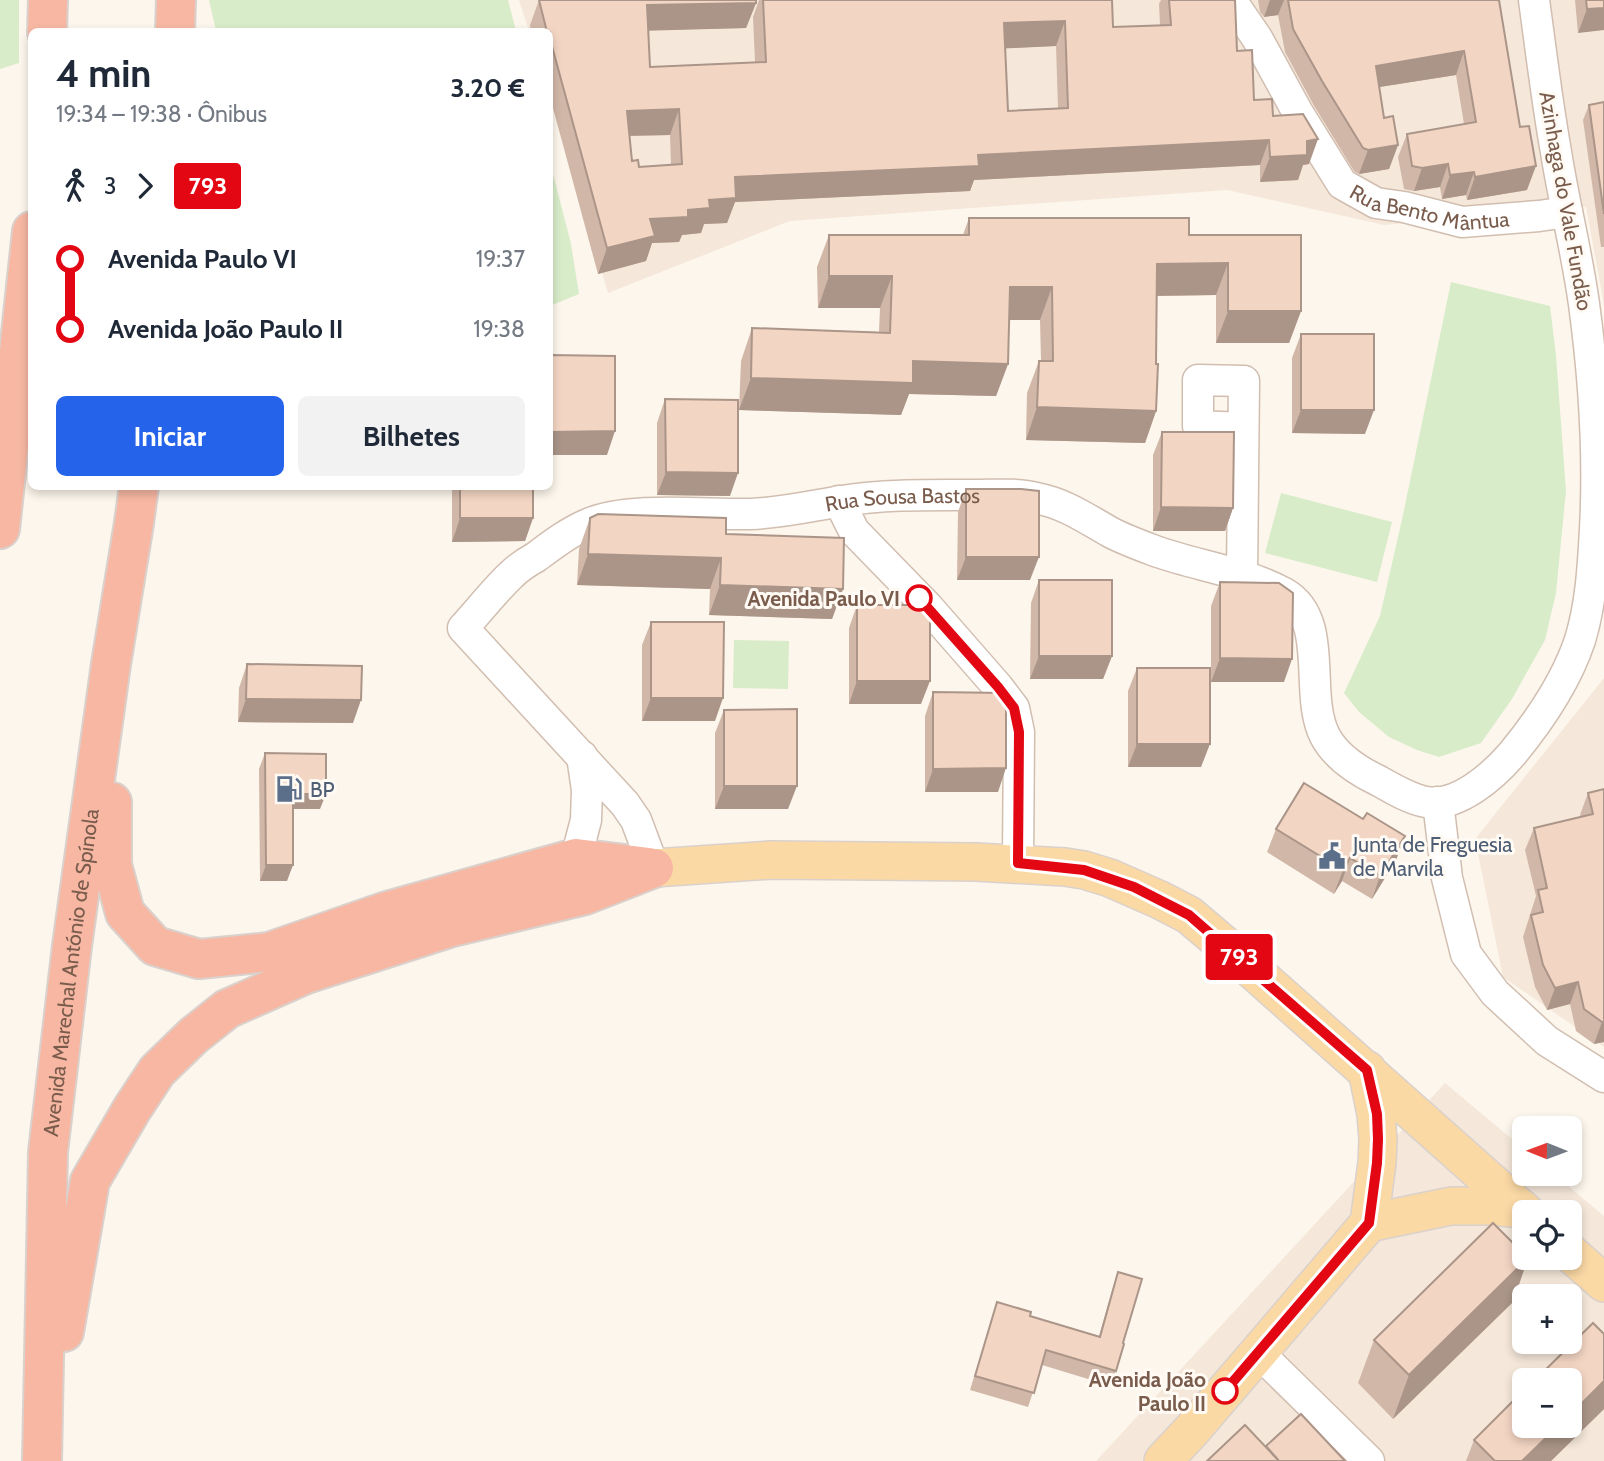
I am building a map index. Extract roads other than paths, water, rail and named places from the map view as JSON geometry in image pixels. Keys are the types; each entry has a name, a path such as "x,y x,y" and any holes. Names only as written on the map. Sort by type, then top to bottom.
{"highway":[{"path":"47,28 48,0"},
{"path":"175,28 176,0"},
{"path":"0,529 28,268"},
{"name":"Avenida Marechal António de Spínola","path":"42,1458 48,1152 72,946 138,490"},
{"path":"111,664 112,865 125,913 155,946 199,959 269,952 384,912 576,858 654,868"},
{"path":"42,1458 90,1181 157,1071 193,1035 227,1009 306,974 452,927 585,895 654,868"}],"main road":[{"path":"654,868 771,860 1018,863 1084,870 1134,887 1189,915 1512,1200"},
{"path":"1163,1461 1369,1223 1378,1139 1377,1114 1367,1070"},
{"path":"1369,1223 1451,1206 1512,1209"}],"street":[{"name":"Rua Bento Mântua","path":"1231,0 1257,38 1298,113 1342,184 1376,203 1404,207 1462,222 1567,212"},
{"name":"Azinhaga do Vale Fundão","path":"1438,802 1454,798 1481,783 1502,766 1531,731 1569,667 1581,636 1590,596 1597,461 1590,354 1583,299 1555,150 1534,0"},
{"path":"1242,576 1243,428"},
{"name":"Rua Sousa Bastos","path":"582,756 463,628 513,572 573,532 602,519 650,514 766,513 869,498 1021,495 1065,506 1142,546 1242,576 1284,594 1298,604 1304,612 1312,638 1316,708 1325,737 1332,747 1343,759 1377,780 1424,802 1438,802"},
{"path":"839,501 854,531 928,607 1014,708 1020,743 1018,863"},
{"path":"576,858 586,820 587,790 582,756"},
{"path":"582,756 636,820 654,868"},
{"path":"1438,802 1447,877 1466,954 1495,992 1547,1041 1604,1077"},
{"path":"1258,1352 1369,1461"}],"place":[{"name":"Avenida Paulo VI","path":"919,598"},
{"name":"BP","path":"289,789"},
{"name":"Junta de Freguesia de Marvila","path":"1332,856"},
{"name":"Avenida João Paulo II","path":"1225,1391"}]}
